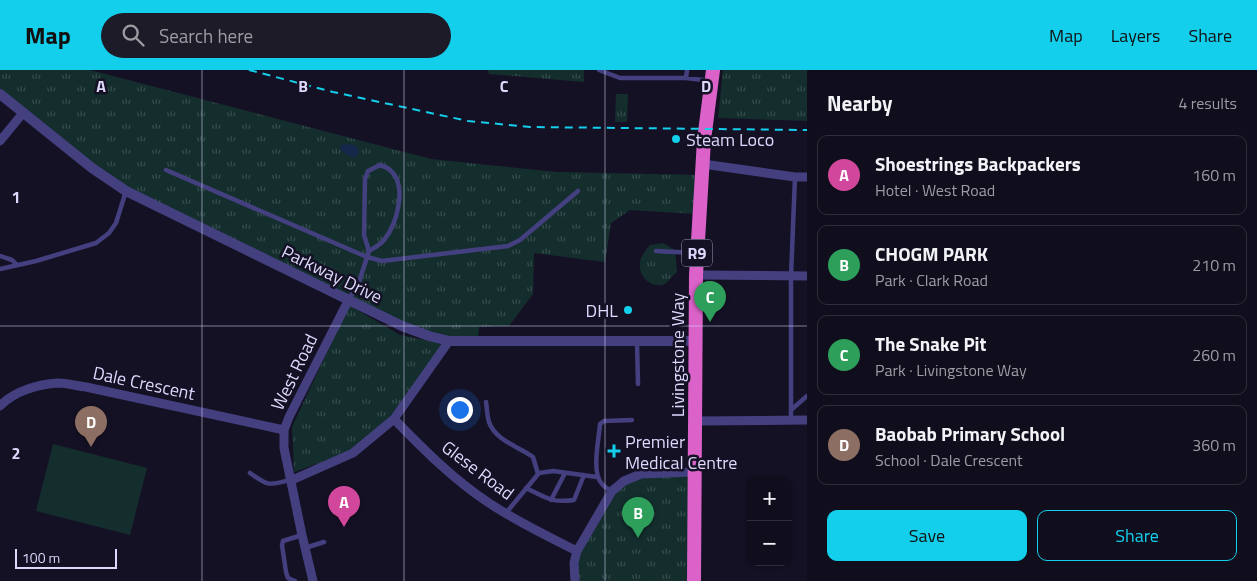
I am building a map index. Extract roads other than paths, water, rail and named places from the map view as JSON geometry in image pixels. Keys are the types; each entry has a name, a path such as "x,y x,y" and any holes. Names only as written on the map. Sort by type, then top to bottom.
{"highway":[{"name":"Livingstone Way","path":"694,581 693,472 696,421 696,275 703,164 713,75"}],"street":[{"name":"Parkway Drive","path":"0,94 92,168 126,191 402,326 429,336 449,341 695,341"},
{"path":"0,141 23,113"},
{"path":"703,164 802,177"},
{"path":"696,275 807,276"},
{"name":"West Road","path":"313,581 284,448 284,430 288,417 349,300"},
{"path":"292,480 353,453 394,419 449,341"},
{"name":"Dale Crescent","path":"0,406 6,400 28,389 58,383 86,387 284,430"},
{"name":"Glese Road","path":"394,419 422,447 465,485 489,503 576,551"},
{"path":"696,421 807,420"},
{"path":"575,581 574,563 576,551 612,491 624,481 641,474 693,472"}],"lane":[{"path":"599,70 620,78 686,78 713,75"},
{"path":"686,78 687,70"},
{"path":"349,300 358,285 369,251 364,235 365,179 368,171 380,165 390,170 396,179 399,204 386,237 380,244 369,251"},
{"path":"166,170 367,257 389,261 508,246 520,240 578,191"},
{"path":"791,420 792,276 802,177"},
{"path":"0,269 96,243 109,233 116,223 126,191"},
{"path":"656,251 697,254"},
{"path":"0,256 12,260 17,265"},
{"path":"637,340 638,384"},
{"path":"791,410 807,396"},
{"path":"486,402 489,422 494,430 506,441 533,457 538,474"},
{"path":"612,491 601,483 597,477 596,468 602,422 632,420"},
{"path":"506,513 538,474 545,471 597,477"},
{"path":"250,473 264,483 270,484 292,480"},
{"path":"551,500 565,473"},
{"path":"526,488 551,500 559,502 574,500 584,475"},
{"path":"295,581 288,578 282,545 283,540 302,535"},
{"path":"305,548 324,542"}],"water":[{"path":"343,144 355,145 359,150 358,154 355,157 349,156 341,150 340,147"}],"railway":[{"path":"249,70 333,92 468,121 530,127 807,130"}],"place":[{"name":"Steam Loco","path":"676,139"},
{"name":"DHL","path":"628,310"},
{"name":"The Snake Pit","path":"710,322"},
{"name":"Baobab Primary School","path":"91,447"},
{"name":"Premier Medical Centre","path":"614,451"},
{"name":"Shoestrings Backpackers","path":"344,527"},
{"name":"CHOGM PARK","path":"638,538"}]}
